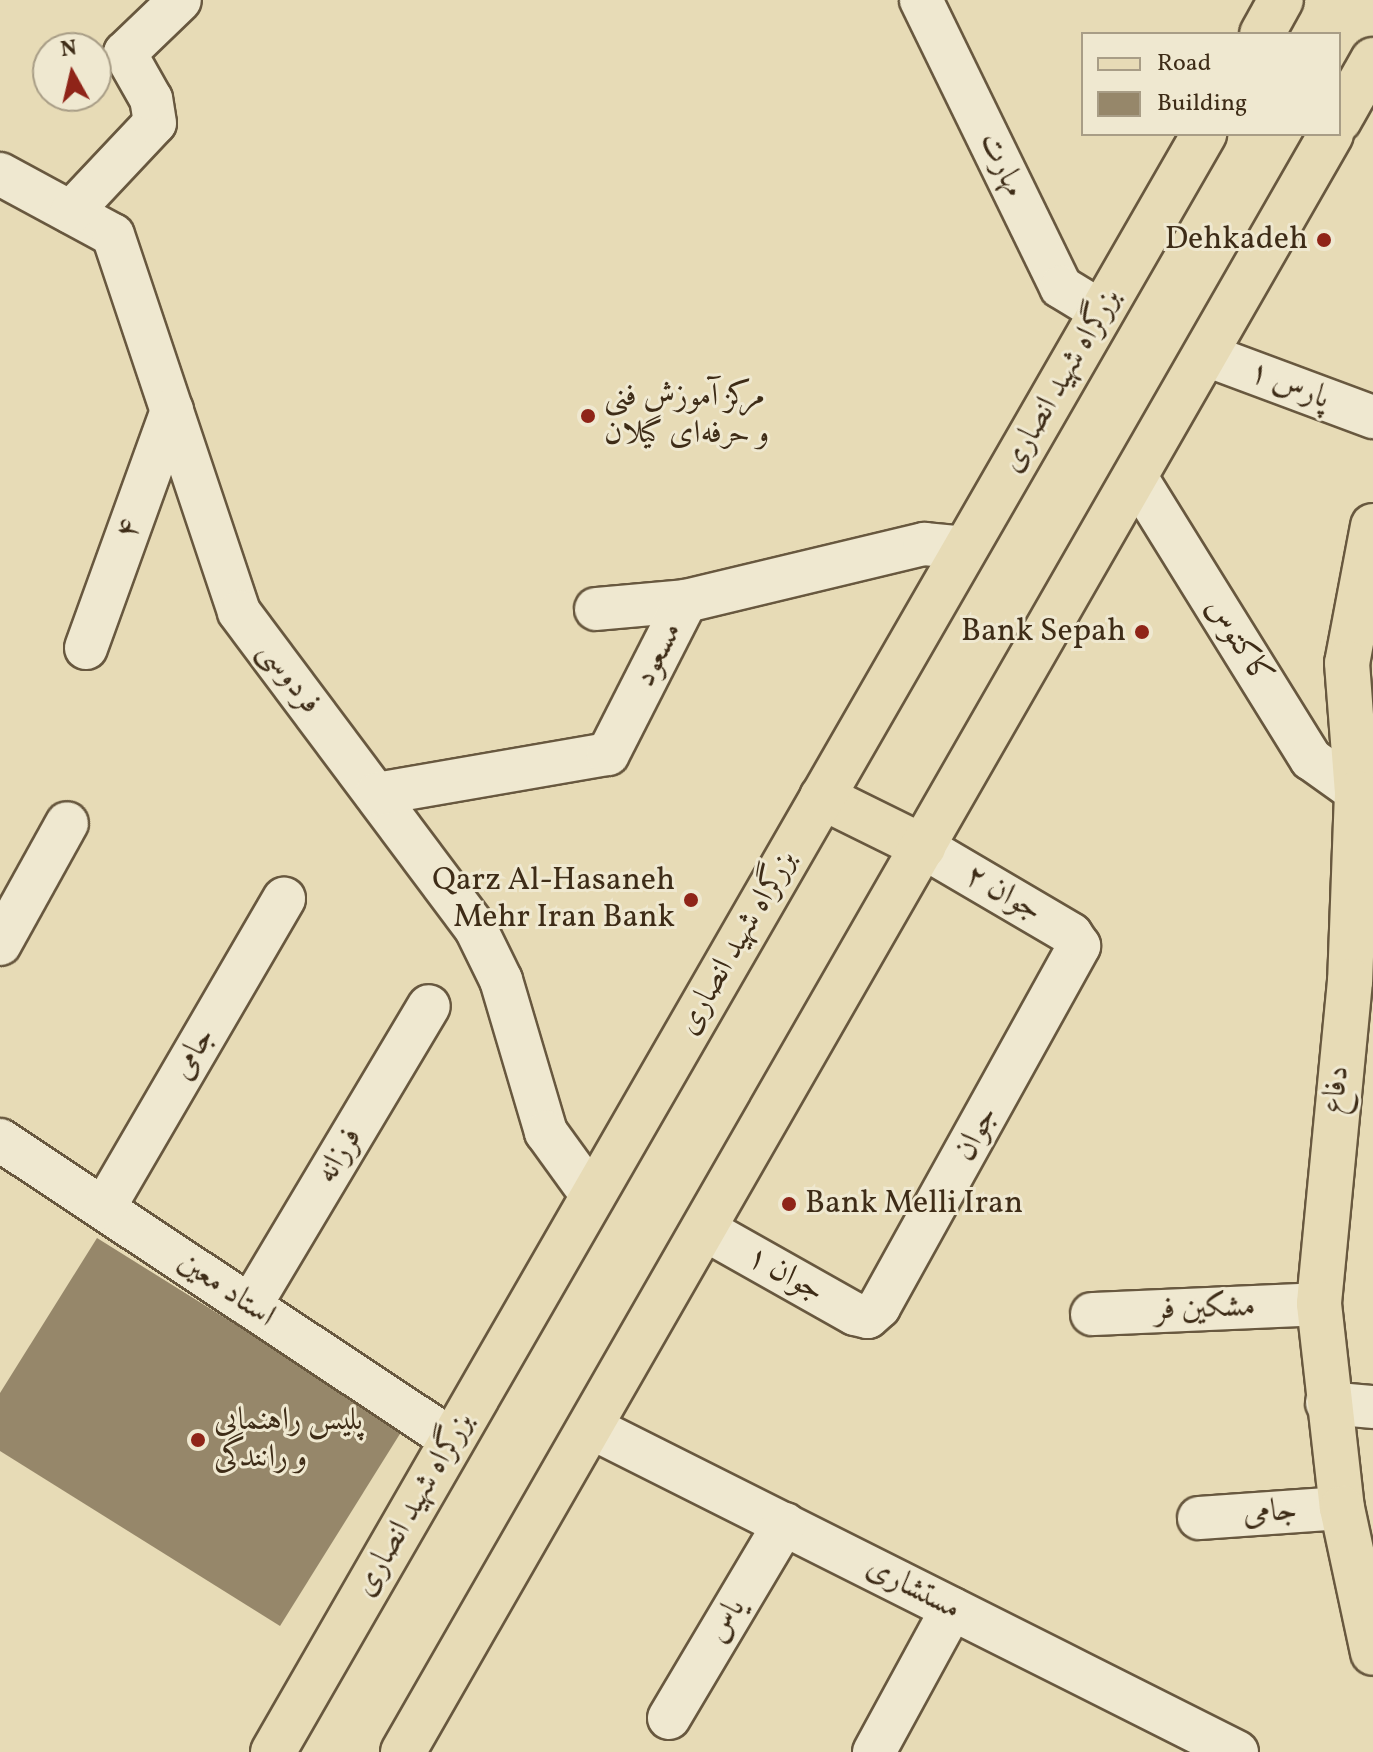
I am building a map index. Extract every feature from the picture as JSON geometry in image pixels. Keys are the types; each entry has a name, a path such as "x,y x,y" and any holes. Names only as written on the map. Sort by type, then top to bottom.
{"main road":[{"path":"1263,32 1281,0"},
{"path":"1341,116 1373,60"},
{"name":"بزرگراه شهید انصاری","path":"273,1752 1203,136"},
{"path":"403,1752 1330,136"},
{"name":"دفاع","path":"1373,526 1347,663 1365,798 1359,1018 1319,1304 1327,1403 1342,1508 1373,1653"},
{"path":"822,797 923,847"}],"street":[{"path":"71,212 155,123 151,99 125,53 180,0"},
{"name":"مهارت","path":"921,0 1061,287 1102,312"},
{"name":"فردوسی","path":"0,174 113,235 239,612 475,927 501,980 546,1132 593,1197"},
{"name":"پارس ۱","path":"1206,355 1373,417"},
{"name":"۴","path":"86,648 172,410"},
{"name":"کاکتوس","path":"1136,477 1311,759 1365,798"},
{"name":"مسعود","path":"376,794 608,754 686,601 924,544 966,548"},
{"path":"596,609 686,601"},
{"path":"0,944 67,823"},
{"name":"جوان ۲","path":"923,847 1071,934 1079,946"},
{"name":"جامی","path":"104,1208 284,899"},
{"name":"جوان","path":"868,1317 1079,946"},
{"name":"فرزانه","path":"250,1306 429,1006"},
{"name":"استاد معین","path":"6,1156 104,1208 452,1440"},
{"name":"جوان ۱","path":"704,1229 868,1317"},
{"name":"مشکین فر","path":"1092,1314 1319,1304"},
{"path":"1327,1403 1373,1407"},
{"name":"مستشاری","path":"590,1427 1237,1752"},
{"name":"جامی","path":"1199,1518 1342,1508"},
{"name":"یاس","path":"669,1718 784,1524"},
{"path":"874,1752 952,1609"}],"building":[{"name":"پلیس راهنمایی و رانندگی","path":"97,1238 403,1429 280,1626 0,1451 0,1393"}],"place":[{"name":"Dehkadeh","path":"1324,240"},
{"name":"مرکز آموزش فنی و حرفه‌ای گیلان","path":"588,416"},
{"name":"Bank Sepah","path":"1142,632"},
{"name":"Qarz Al-Hasaneh Mehr Iran Bank","path":"691,900"},
{"name":"Bank Melli Iran","path":"789,1204"},
{"name":"پلیس راهنمایی و رانندگی","path":"198,1440"}]}
